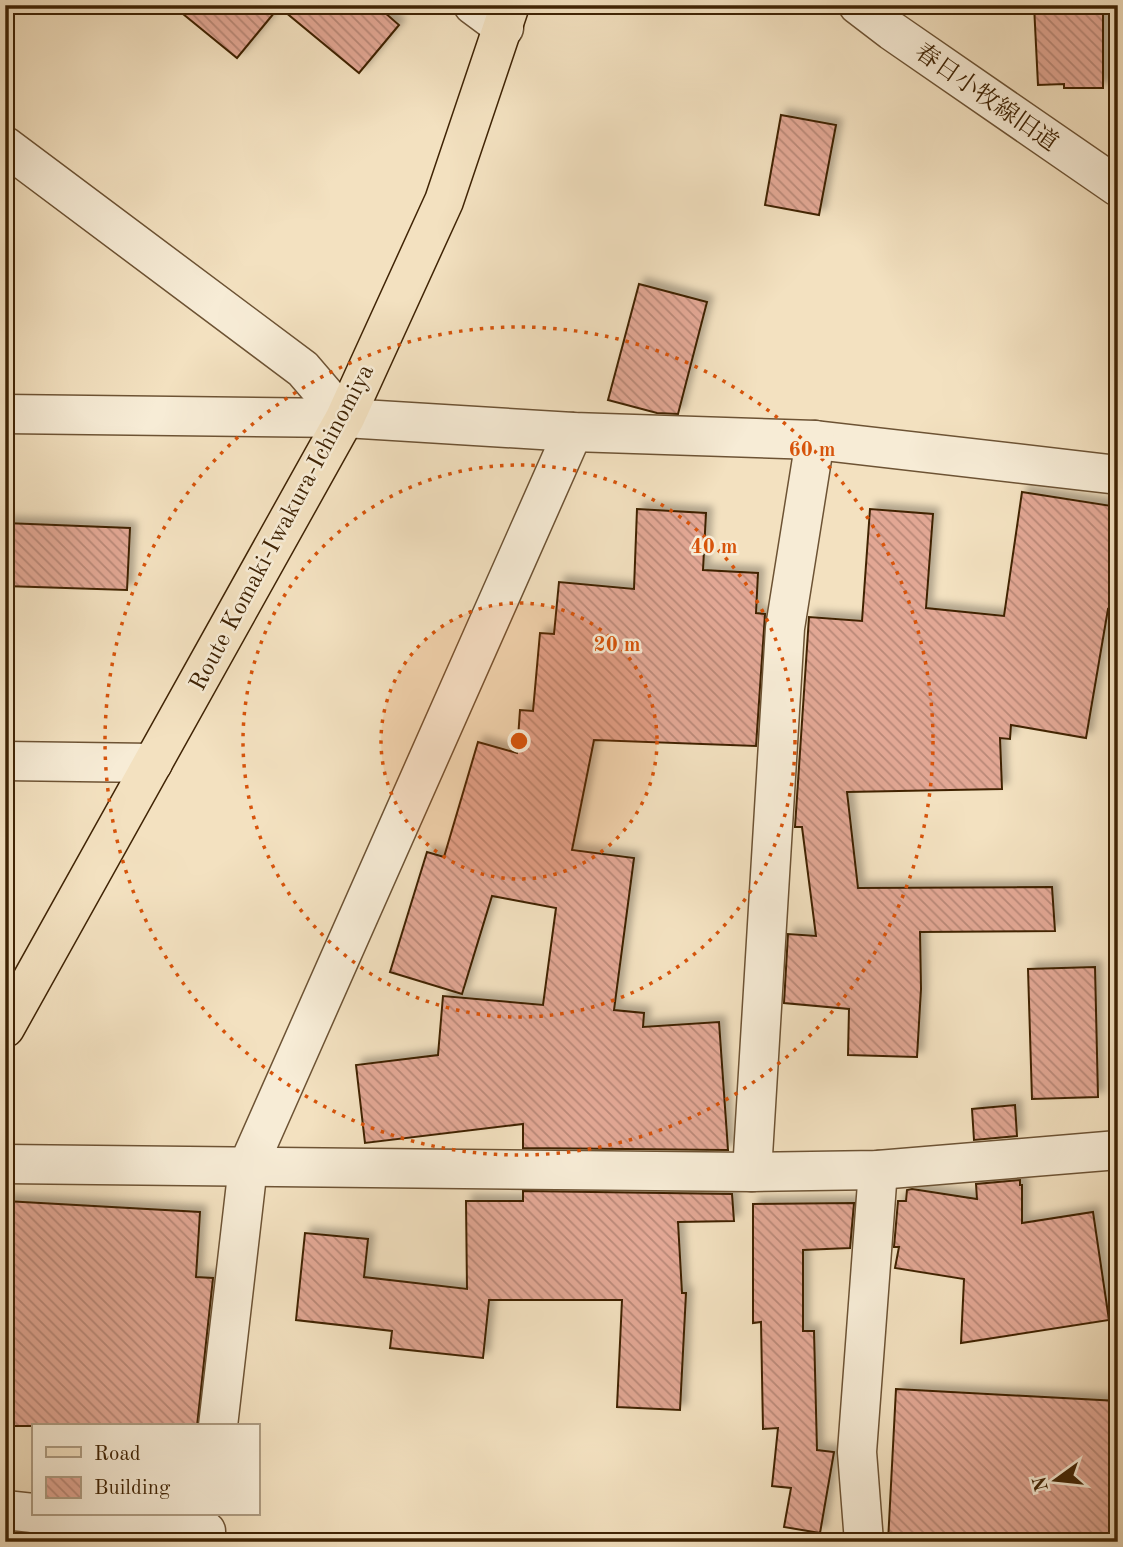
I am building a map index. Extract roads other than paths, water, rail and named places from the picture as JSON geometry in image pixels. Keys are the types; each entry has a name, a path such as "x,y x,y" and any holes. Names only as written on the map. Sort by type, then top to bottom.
{"main road":[{"name":"Route Komaki-Iwakura-Ichinomiya","path":"5,1028 345,418 444,201 507,17"}],"street":[{"path":"473,5 507,17"},
{"name":"春日小牧線旧道","path":"858,5 892,32 1118,187"},
{"path":"5,146 303,369 345,418"},
{"path":"5,414 345,418 573,432 815,440 1118,475"},
{"path":"218,1424 248,1166 573,432"},
{"path":"752,1172 785,628 815,440"},
{"path":"5,761 153,763"},
{"path":"5,1164 752,1172 878,1170 1118,1150"},
{"path":"864,1542 858,1452 878,1170"},
{"path":"5,1510 32,1514"},
{"path":"58,1516 206,1529"}]}
